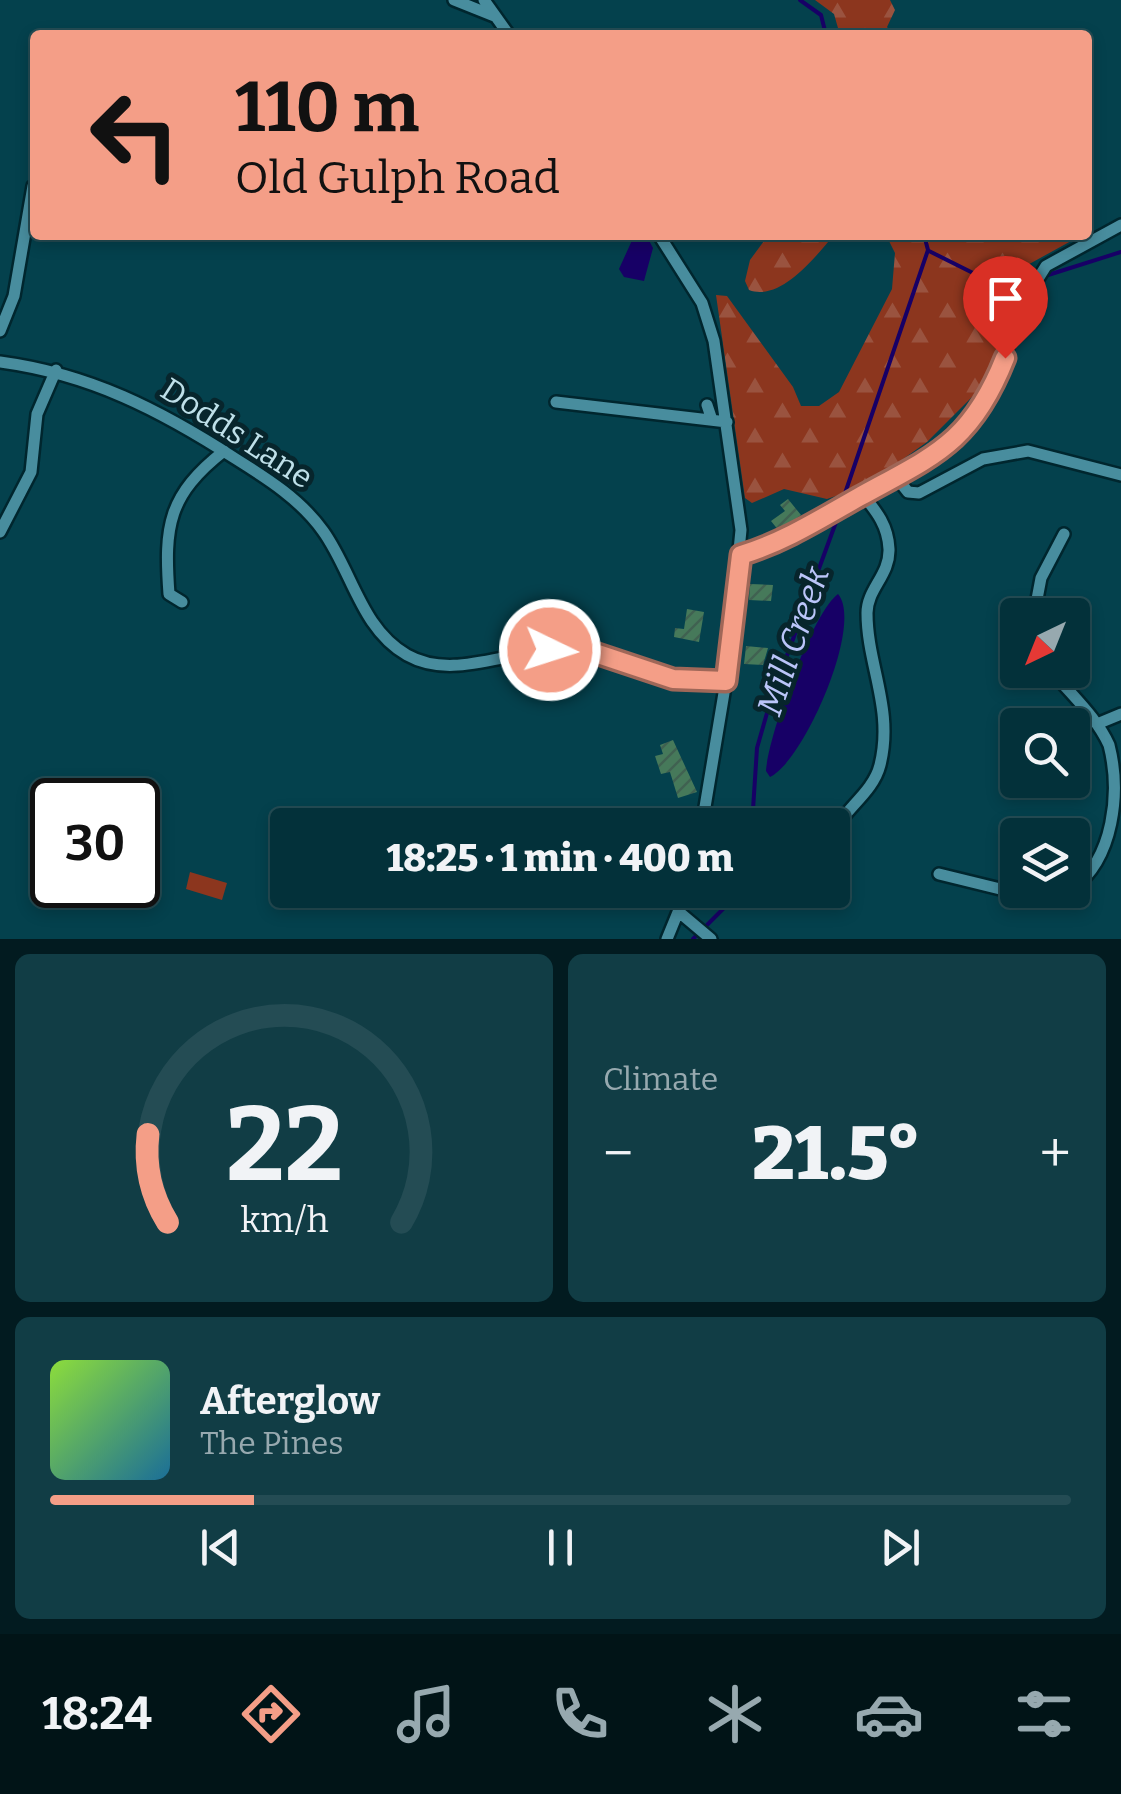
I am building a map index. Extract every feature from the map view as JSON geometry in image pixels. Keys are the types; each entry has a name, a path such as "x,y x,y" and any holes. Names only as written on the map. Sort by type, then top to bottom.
{"street":[{"path":"454,0 494,16"},
{"path":"484,0 504,30"},
{"path":"0,331 14,296 30,203"},
{"path":"741,555 773,546 936,457 985,401 1005,358 1016,314 1046,266 1121,225"},
{"path":"662,240 702,303 714,340 741,555 705,808"},
{"name":"Dodds Lane","path":"0,362 56,370 146,404 224,451 310,514 335,548 375,626 408,656 453,666 533,652 581,651 673,679 726,681"},
{"path":"0,532 31,472 37,414 56,370"},
{"path":"556,402 727,422"},
{"path":"707,405 712,420"},
{"path":"182,602 169,594 172,512 186,486 224,451"},
{"path":"897,478 902,487 919,493 983,459 1028,452 1121,475"},
{"path":"850,810 878,772 884,739 883,703 867,613 871,596 886,574 889,546 880,516 857,498"},
{"path":"1037,598 1041,578 1064,534"},
{"path":"1067,688 1098,724 1115,761 1116,810 1108,846 1090,874"},
{"path":"1098,724 1121,714"},
{"path":"940,874 1000,889"},
{"path":"667,939 681,908"},
{"path":"680,912 710,938"}],"green space":[{"path":"815,0 890,0 895,10 889,30 839,30 834,14"},
{"path":"830,240 785,283 761,292 749,290 745,281 750,260 764,241"},
{"path":"888,240 1073,240 1022,268 985,384 927,442 865,486 827,499 784,489 752,503 745,498 716,295 727,296 793,387 801,406 819,406 839,392 892,289 895,253"},
{"path":"190,872 227,883 222,900 186,889"}],"shaded area":[{"path":"632,240 649,240 653,248 644,281 624,277 619,269"},
{"path":"838,594 844,610 843,633 826,691 799,746 770,777 766,771 769,754 793,677 816,625"}],"building":[{"path":"788,499 801,515 779,531 771,521 785,511 780,505"},
{"path":"750,584 773,585 771,601 749,600"},
{"path":"687,609 704,612 699,642 674,637 675,628 684,629"},
{"path":"746,646 768,648 763,665 744,664"},
{"path":"673,740 697,792 678,798 670,772 661,774 655,756 663,754 660,745"}],"waterway":[{"name":"Mill Creek","path":"800,0 821,15 825,30"},
{"name":"Mill Creek","path":"841,505 928,250 925,240"},
{"path":"929,251 997,285 1035,278"},
{"path":"1045,276 1121,252"},
{"name":"Mill Creek","path":"753,808 757,748 771,699 839,514"},
{"name":"Mill Creek","path":"693,939 724,908"}],"route":[{"path":"550,650 598,654 673,679 726,681 741,555 773,546 936,457 985,401 1005,358"}]}
